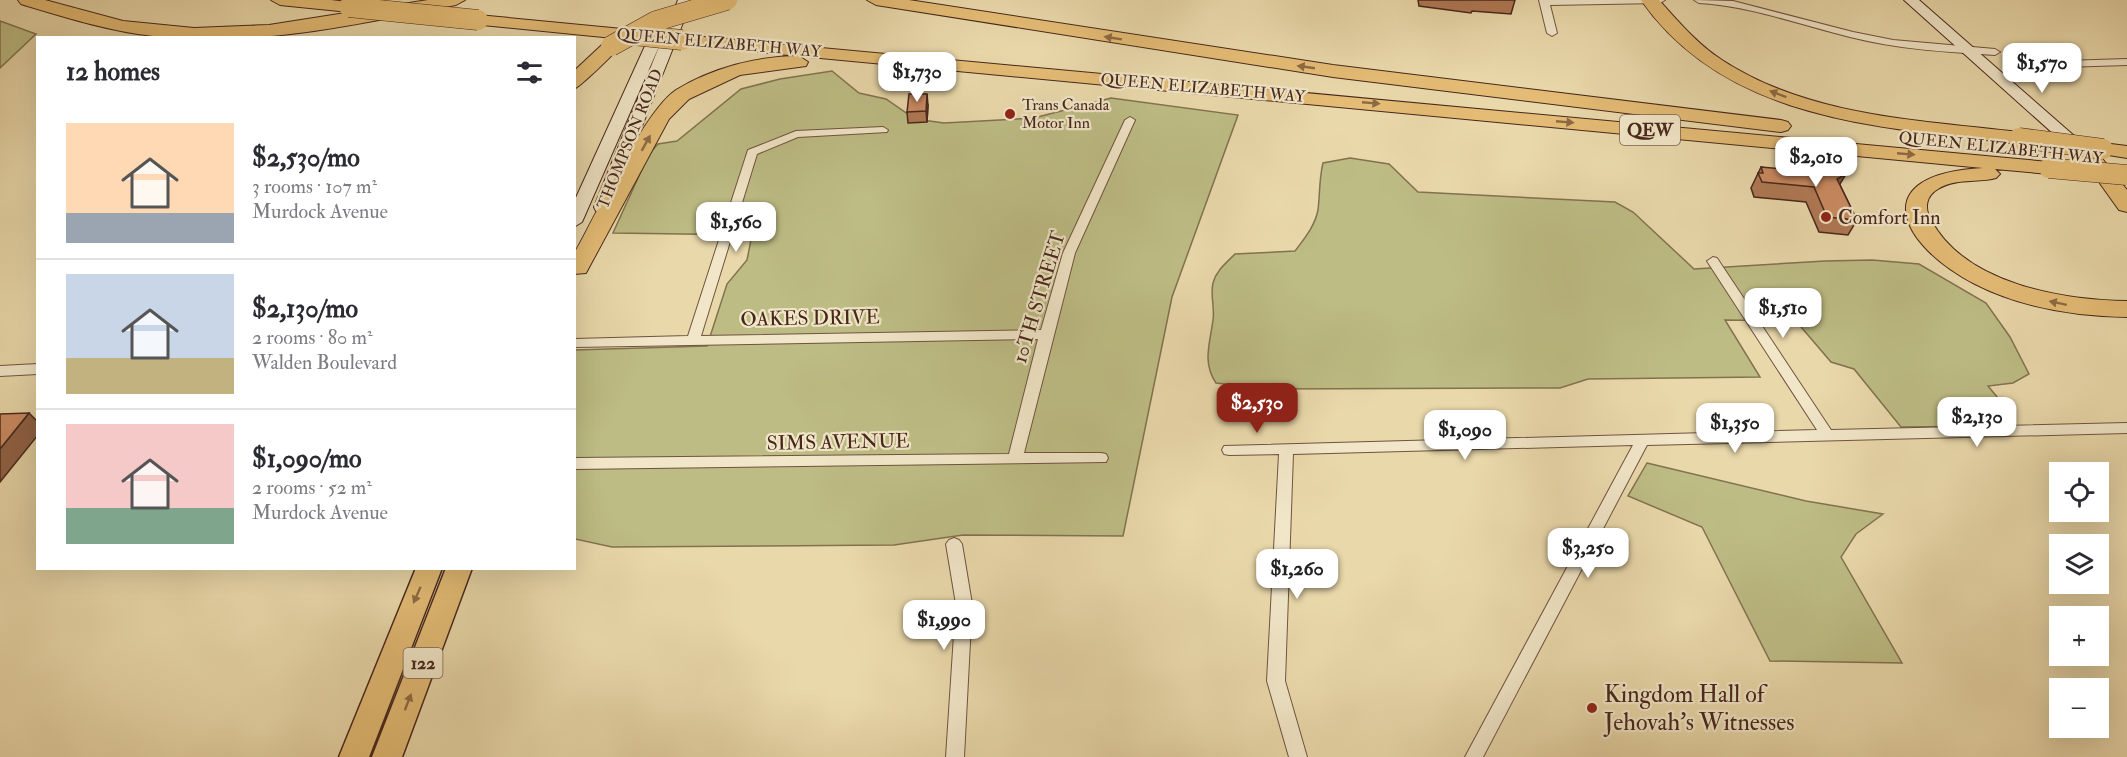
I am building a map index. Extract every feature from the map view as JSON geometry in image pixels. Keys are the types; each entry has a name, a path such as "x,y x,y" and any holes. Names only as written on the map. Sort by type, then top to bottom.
{"highway":[{"path":"27,0 128,27 209,33 318,25 456,0"},
{"name":"QUEEN ELIZABETH WAY","path":"280,0 478,20 637,28 1802,129 2025,144 2113,156"},
{"name":"QUEEN ELIZABETH WAY","path":"405,0 494,8 637,28"},
{"path":"576,81 591,63 611,46 656,21 727,0"},
{"path":"876,0 1333,71 1802,129"},
{"path":"1650,0 1692,45 1717,65 1775,93 1834,112 2025,144"},
{"name":"QUEEN ELIZABETH WAY","path":"686,32 1188,86 2055,172 2127,175"},
{"path":"576,273 661,116 682,95 735,70 780,62 837,62 1100,83 1188,86"},
{"path":"2113,156 2127,205"},
{"path":"2123,308 2087,309 2056,304 1997,284 1965,268 1944,252 1927,234 1918,218 1916,206 1918,196 1928,185 1945,178 2055,172 2127,182"}],"main road":[{"name":"THOMPSON ROAD","path":"576,218 673,0"},
{"name":"THOMPSON ROAD","path":"576,273 685,0"},
{"path":"1911,0 1968,51 2113,156 2127,190"},
{"name":"122","path":"354,757 428,570"},
{"name":"122","path":"387,757 458,570"},
{"path":"342,757 406,622"}],"street":[{"path":"1552,33 1544,1 1660,0"},
{"path":"1699,0 1752,7 1832,30 1915,47 1995,51"},
{"path":"2037,59 2063,64 2127,62"},
{"name":"10TH STREET","path":"1015,459 1046,334 1069,254 1130,120"},
{"path":"694,339 752,152 795,134 883,130"},
{"path":"1713,261 1827,435"},
{"name":"OAKES DRIVE","path":"576,344 694,339 1046,334"},
{"path":"0,371 36,369"},
{"path":"1229,450 2127,428"},
{"path":"1474,757 1642,441"},
{"path":"1286,449 1276,681 1298,757"},
{"name":"SIMS AVENUE","path":"576,464 1101,458"},
{"path":"954,544 964,604 956,757"}],"shaded area":[{"path":"0,21 36,34 0,68"},
{"path":"832,71 859,93 886,99 915,119 944,123 1034,118 1111,98 1238,115 1172,297 1123,536 963,535 894,545 612,547 576,539 576,350 707,346 727,284 747,260 752,235 613,233 649,154 658,144 677,141 741,89 780,79"},
{"path":"1350,158 1389,164 1418,192 1615,202 1633,212 1694,269 1825,261 1872,260 1919,264 1986,303 2010,337 2029,374 2013,383 1988,386 2013,416 2010,426 1901,427 1854,369 1831,362 1796,321 1725,320 1760,377 1588,379 1560,388 1264,389 1216,383 1209,368 1208,353 1213,315 1212,288 1216,275 1235,254 1295,251 1317,216 1323,163"},
{"path":"1647,463 1806,501 1883,514 1856,534 1841,557 1902,663 1770,661 1702,527 1628,496"}],"building":[{"path":"909,94 927,94 926,111 907,112"},
{"path":"1761,167 1823,173 1833,168 1846,174 1837,179 1857,220 1827,217 1814,187 1762,182 1758,173 1763,173"},
{"path":"29,413 0,449 0,414"}],"place":[{"name":"Trans Canada Motor Inn","path":"1010,114"},
{"name":"Comfort Inn","path":"1826,217"},
{"name":"Kingdom Hall of Jehovah's Witnesses","path":"1592,708"}]}
